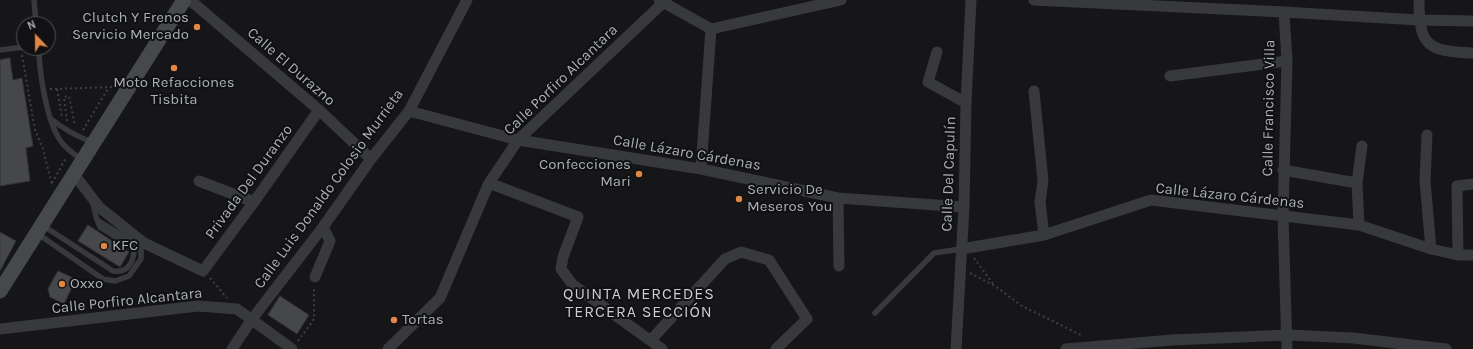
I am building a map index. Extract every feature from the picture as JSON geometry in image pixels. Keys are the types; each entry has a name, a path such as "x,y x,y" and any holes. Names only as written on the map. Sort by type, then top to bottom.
{"main road":[{"path":"0,291 184,0"}],"street":[{"name":"Calle El Durazno","path":"190,0 319,110 370,159"},
{"name":"Calle Luis Donaldo Colosio Murrieta","path":"232,349 252,319 323,227 370,159 409,111 467,0"},
{"path":"662,1 711,29 841,0"},
{"name":"Calle Del Capulín","path":"956,349 960,269 964,249 966,103 971,0"},
{"path":"1034,0 1473,22"},
{"path":"1419,0 1419,20 1424,38 1430,45 1446,52 1473,53"},
{"name":"Calle Porfiro Alcantara","path":"388,349 440,298 489,183 518,140 662,1"},
{"name":"Calle Francisco Villa","path":"1284,12 1287,61 1282,217 1288,335 1287,349"},
{"path":"700,169 711,29"},
{"path":"937,52 928,82 966,103"},
{"path":"1170,76 1287,61"},
{"path":"1034,90 1043,181 1040,202 1044,235"},
{"name":"Privada Del Duranzo","path":"203,271 319,110"},
{"name":"Calle Lázaro Cárdenas","path":"409,111 518,140 700,169 838,198 964,207"},
{"path":"1427,135 1426,181 1431,248"},
{"path":"1359,225 1357,183 1362,146"},
{"path":"1283,170 1357,183"},
{"path":"74,174 98,207 144,242 203,271"},
{"path":"199,181 254,202"},
{"path":"489,183 578,217 563,256 561,269 572,284 662,349"},
{"path":"1458,255 1457,186 1473,184"},
{"path":"838,198 839,266"},
{"name":"Calle Lázaro Cárdenas","path":"964,249 1044,235 1151,200 1282,217 1359,225 1431,248 1458,255 1473,255"},
{"path":"315,277 330,241 323,227"},
{"path":"651,340 725,259 741,252 769,260 807,319 776,349"},
{"name":"Calle Porfiro Alcantara","path":"0,329 198,306 237,309 295,346"},
{"path":"1066,349 1172,344 1288,335 1354,338 1446,349"}],"lane":[{"path":"34,0 35,16"},
{"path":"0,50 16,48"},
{"path":"39,56 49,118 53,129 63,145 82,161"},
{"path":"49,118 59,126 78,137 93,143"},
{"path":"39,229 113,271 121,272 126,269 134,257 134,251 129,246 100,227 92,198"},
{"path":"39,229 103,279 115,281 129,276 141,259 141,250 135,243 98,220"},
{"path":"875,313 934,253 964,249"}],"path":[{"path":"23,56 35,130 57,199"},
{"path":"61,89 98,86"},
{"path":"57,89 63,121 68,120 64,97 69,96 76,129"},
{"path":"964,249 995,286"},
{"path":"960,269 974,274 995,286 1022,306 1084,337 1090,347"},
{"path":"203,271 237,309"},
{"path":"295,346 314,319 315,277"}],"building":[{"path":"10,58 13,80 22,78 33,146 26,148 30,181 0,186 0,60"},
{"name":"KFC","path":"88,225 129,252 120,267 78,241"},
{"path":"0,232 16,241 0,271"},
{"name":"Oxxo","path":"58,271 76,279 64,304 50,297 48,289"},
{"path":"280,296 309,315 297,334 268,315"}],"place":[{"name":"Clutch Y Frenos Servicio Mercado","path":"197,27"},
{"name":"Moto Refacciones Tisbita","path":"174,68"},
{"name":"Confecciones Mari","path":"639,174"},
{"name":"Servicio De Meseros You","path":"739,199"},
{"name":"KFC","path":"104,246"},
{"name":"Oxxo","path":"62,284"},
{"name":"Tortas","path":"394,320"}],"district":[{"name":"QUINTA MERCEDES TERCERA SECCIÓN","path":"639,303"}]}
